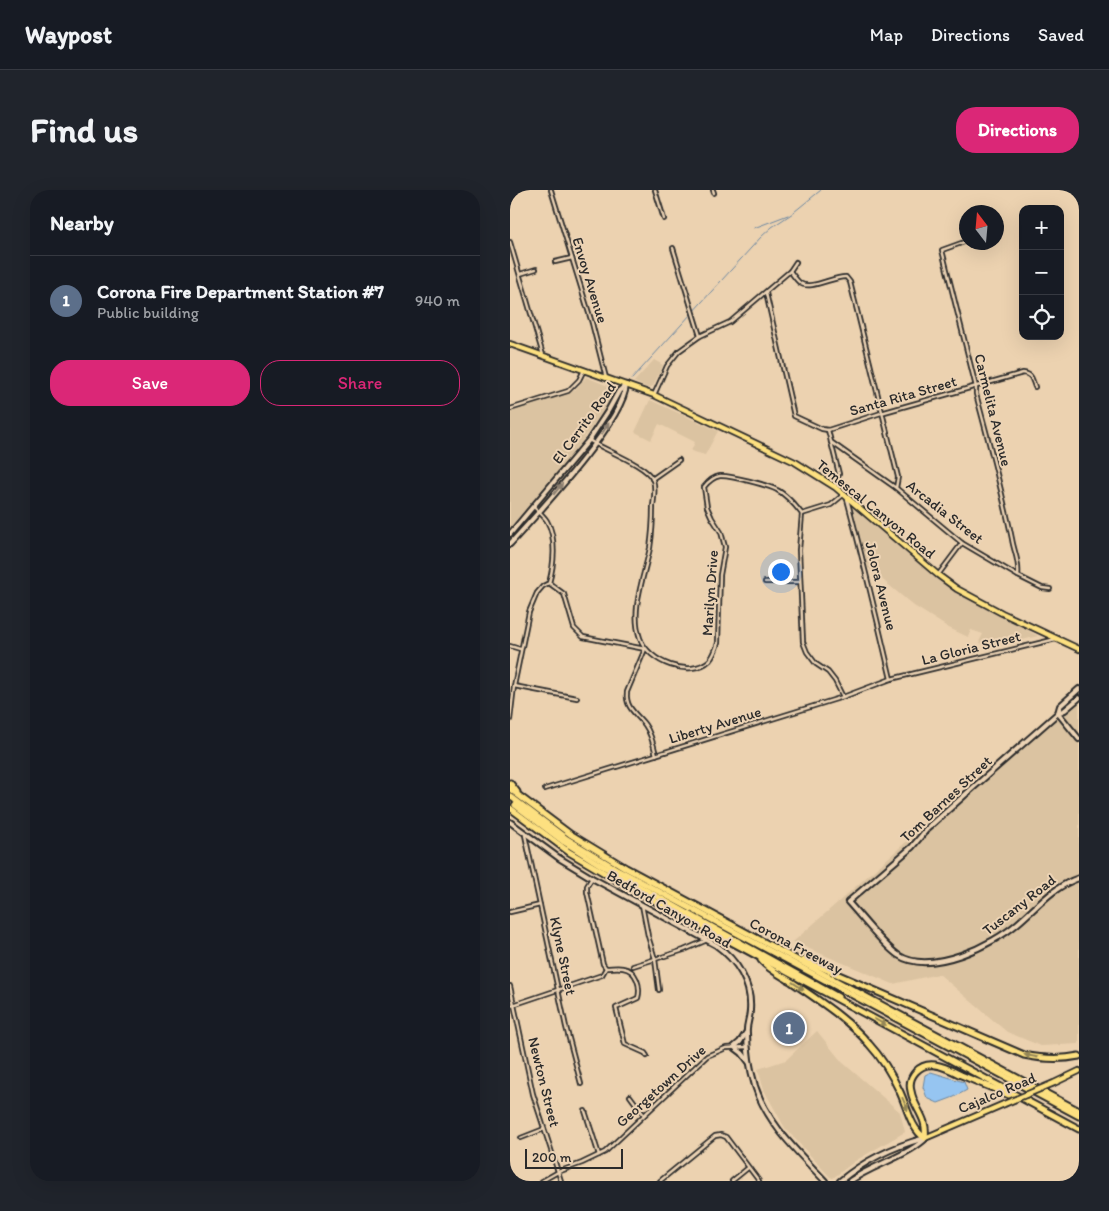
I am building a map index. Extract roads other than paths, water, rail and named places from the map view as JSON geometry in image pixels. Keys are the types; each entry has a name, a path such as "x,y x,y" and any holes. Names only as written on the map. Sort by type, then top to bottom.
{"highway":[{"path":"510,783 520,797"},
{"name":"Corona Freeway","path":"510,789 595,851 1079,1112"},
{"path":"510,796 568,839 615,868 1079,1116"},
{"path":"510,801 564,842 599,864 828,990 864,1013"},
{"name":"Corona Freeway","path":"510,808 569,852 601,872 1079,1129"},
{"path":"510,814 520,816"},
{"path":"773,947 890,996 1009,1050 1041,1058 1066,1059 1079,1056"},
{"path":"759,958 767,967 786,978 850,1023 869,1043 900,1091 918,1133 925,1138"},
{"path":"925,1138 926,1127 911,1093 910,1079 915,1072 926,1065 940,1066 1053,1115"},
{"path":"1048,1095 1079,1107"}],"main road":[{"name":"Temescal Canyon Road","path":"510,344 654,395 795,462 835,487 957,589 1002,613 1079,649"},
{"name":"El Cerrito Road","path":"510,534 589,440 619,391 626,385"},
{"name":"El Cerrito Road","path":"510,544 595,444 626,394 626,385"},
{"name":"Tom Barnes Street","path":"1058,713 1060,706 1079,689"},
{"name":"Tom Barnes Street","path":"848,902 912,847 927,829 966,794 1058,713 1065,710 1079,698"},
{"path":"1058,713 1079,739"},
{"name":"Bedford Canyon Road","path":"510,822 559,858 716,945 731,957 741,973 750,1001 746,1032 747,1047 758,1094 770,1117 786,1140 825,1181"},
{"name":"Tuscany Road","path":"848,902 897,954 913,961 939,960 968,953 995,940 1011,929 1059,887 1079,878"},
{"path":"746,1032 740,1042 734,1047 742,1053 750,1064"},
{"name":"Cajalco Road","path":"840,1181 868,1162 1079,1071"},
{"name":"Cajalco Road","path":"850,1181 869,1169 916,1146 925,1138"}],"street":[{"name":"Envoy Avenue","path":"551,190 606,378"},
{"path":"655,190 664,219"},
{"path":"510,242 543,355"},
{"name":"Carmelita Avenue","path":"959,244 942,250 1020,566 1018,576"},
{"path":"673,248 700,336"},
{"path":"555,262 572,258"},
{"path":"654,395 673,358 679,351 700,336 730,322 790,271 796,262"},
{"path":"520,274 536,269"},
{"path":"790,271 804,286 840,277 846,277 850,282 898,477 896,488"},
{"path":"765,292 794,416 828,430 839,474 835,487"},
{"path":"510,409 568,391 579,380 584,370"},
{"name":"Santa Rita Street","path":"828,430 1023,373 1032,377 1035,387"},
{"path":"589,440 636,464 650,474 654,485 651,539 636,616 639,638 644,649 629,685 626,699 627,705 646,726 656,755"},
{"name":"Arcadia Street","path":"832,442 896,488 962,543 1018,576 1050,590"},
{"path":"652,479 679,460"},
{"name":"Marilyn Drive","path":"644,649 662,663 684,668 702,665 710,660 715,653 718,643 720,576 725,547 721,532 707,507 704,494 704,487 713,478 726,476 777,490 788,498 802,514"},
{"path":"842,697 836,681 828,672 816,664 807,652 803,642 799,550 802,514 831,505 845,497"},
{"name":"Jolora Avenue","path":"845,497 868,578 891,679"},
{"path":"534,507 548,521 553,543 553,568 550,583"},
{"path":"938,575 962,543"},
{"path":"766,582 799,582"},
{"path":"550,583 564,594 574,628 583,637 644,649"},
{"path":"510,720 511,695 529,612 536,593 543,586 550,583"},
{"name":"La Gloria Street","path":"891,679 1057,638"},
{"path":"510,646 521,650"},
{"name":"Liberty Avenue","path":"545,789 842,697 891,679"},
{"path":"514,686 577,698"},
{"name":"Klyne Street","path":"525,833 581,1084"},
{"path":"592,878 587,892 603,964 606,968"},
{"path":"510,912 540,905"},
{"path":"642,905 655,959 659,990"},
{"path":"633,966 684,950 707,940"},
{"path":"510,1006 602,976 606,968"},
{"path":"606,968 627,968 637,980 638,998 616,1008 617,1016 625,1044 644,1052 647,1056"},
{"name":"Newton Street","path":"510,986 530,1083 561,1181"},
{"name":"Georgetown Drive","path":"542,1181 558,1172 599,1155 610,1147 707,1056 719,1050 747,1047"},
{"path":"630,1096 644,1115"},
{"path":"585,1111 599,1155"},
{"path":"521,1138 544,1128"},
{"path":"660,1181 715,1136 721,1135 726,1137 758,1181"},
{"path":"732,1181 748,1168"}],"water":[{"path":"931,1072 964,1082 967,1090 938,1103 927,1098 923,1087 925,1075"}],"waterway":[{"path":"794,212 821,190"},
{"path":"632,379 761,237 793,213"},
{"path":"754,228 788,215"}],"place":[{"name":"Corona Fire Department Station #7","path":"789,1028"}]}
